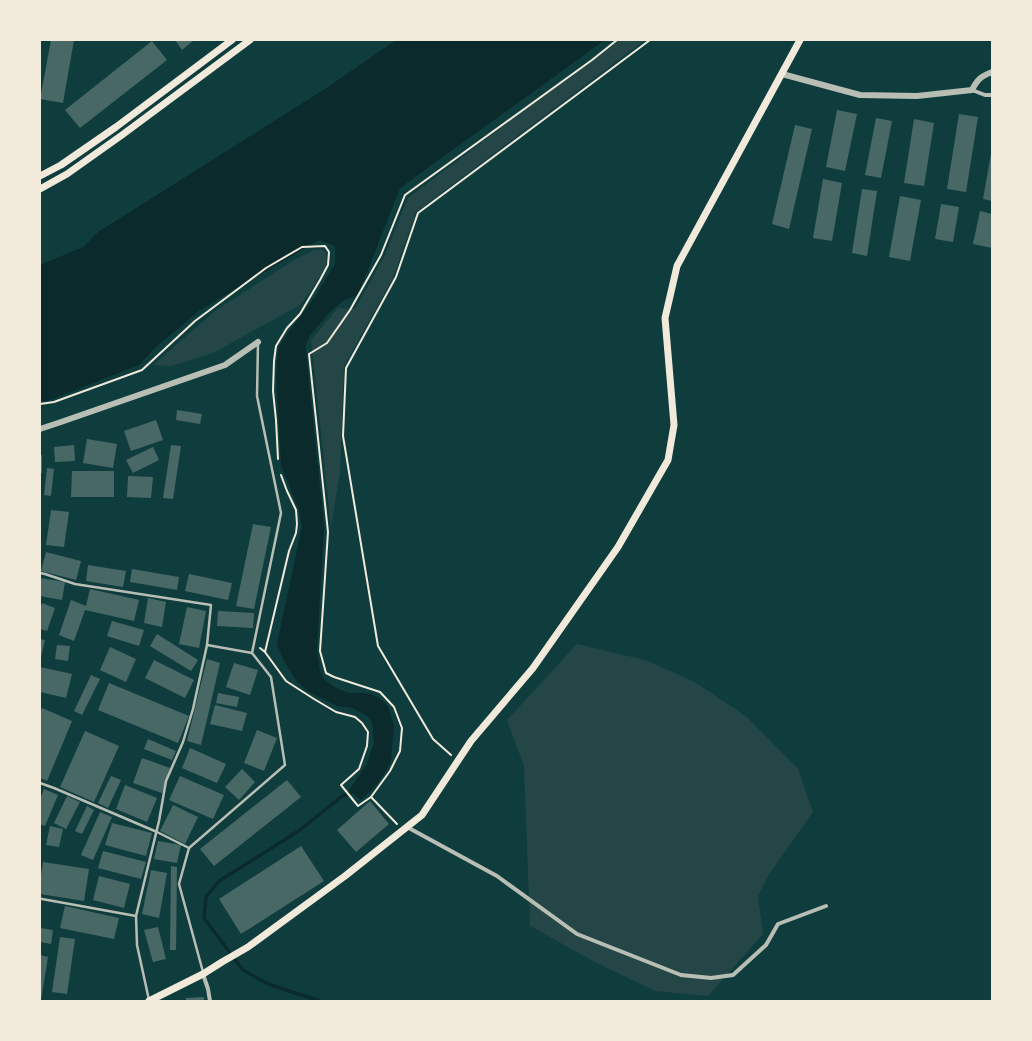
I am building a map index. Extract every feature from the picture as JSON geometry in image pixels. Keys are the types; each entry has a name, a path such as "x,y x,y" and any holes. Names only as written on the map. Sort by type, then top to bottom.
{"main road":[{"path":"40,176 61,165 116,127 232,40"},
{"path":"40,188 67,174 250,40"},
{"path":"149,1001 204,974 248,947 345,876 422,815 471,741 532,668 618,547 668,460 674,425 665,318 677,266 800,40"}],"street":[{"path":"972,90 978,80 986,74 992,72"},
{"path":"782,74 860,95 917,96 972,90 985,95 992,95"},
{"path":"40,429 225,366 258,342"},
{"path":"405,829 497,876 577,934 681,975 711,978 733,976 766,945 778,924 826,906"},
{"path":"204,974 210,1001"}],"lane":[{"path":"252,653 281,513 257,396 258,342"},
{"path":"40,574 45,574 75,584 211,605 207,645 193,709 183,742 166,781 160,821 136,916 137,945 149,1001"},
{"path":"204,974 180,884 189,848 285,765 271,677 252,653 207,645"},
{"path":"40,783 157,832 189,848"},
{"path":"40,898 136,916"}],"path":[{"path":"254,643 265,652 286,681 336,712 355,718 362,723 368,732 367,746 359,768 341,785 358,806 371,797 390,771 400,751 402,728 394,708 380,692 334,678 326,673 320,651 328,532 309,354 327,343 350,310 381,255 405,195 592,60 617,40"},
{"path":"458,761 433,739 378,646 343,436 346,368 396,277 418,213 650,40"},
{"path":"40,404 54,402 142,370 195,321 266,268 302,247 325,246 329,252 328,265 300,314 287,328 276,346 273,391 278,466"},
{"path":"265,652 289,551 298,524 296,510 286,490 280,472"},
{"path":"371,797 405,829"}],"shaded area":[{"path":"396,40 605,40 400,188 358,295 344,300 330,312 310,335 306,344 324,525 317,649 320,671 324,679 340,690 350,693 372,694 382,700 388,707 394,725 391,761 374,788 361,800 349,790 366,766 374,743 372,722 366,715 352,708 337,706 307,691 296,680 284,661 277,644 302,526 299,510 281,465 276,376 278,349 287,334 315,297 335,264 335,246 319,240 200,310 155,348 139,365 48,401 40,401 40,265 83,247 98,232 328,87"},
{"path":"617,40 645,40 416,212 393,278 344,366 340,472 331,527 311,340 338,308 355,309 384,257 408,198"},
{"path":"314,250 322,250 326,253 326,266 300,305 213,353 171,366 153,365 215,311 294,260"},
{"path":"577,644 645,660 693,681 747,717 798,769 813,812 768,876 758,896 763,934 708,996 655,991 595,962 530,926 524,766 507,720"}],"building":[{"path":"51,40 74,40 63,103 40,99"},
{"path":"175,40 194,40 182,50"},
{"path":"152,41 167,60 80,128 65,110"},
{"path":"837,110 857,114 845,171 826,167"},
{"path":"959,114 978,117 966,192 947,189"},
{"path":"876,118 892,121 881,178 865,175"},
{"path":"914,119 934,123 924,186 904,183"},
{"path":"795,125 812,129 789,229 772,224"},
{"path":"992,154 992,201 983,199"},
{"path":"823,179 842,183 832,241 813,238"},
{"path":"862,189 877,191 867,256 852,253"},
{"path":"900,196 921,200 910,261 889,257"},
{"path":"941,204 959,207 953,242 935,239"},
{"path":"980,211 992,214 992,248 973,244"},
{"path":"177,410 202,414 200,424 176,420"},
{"path":"156,420 163,440 131,451 124,431"},
{"path":"87,439 117,444 113,468 83,463"},
{"path":"74,445 75,461 55,462 54,447"},
{"path":"171,445 181,446 173,499 163,498"},
{"path":"153,447 159,460 133,473 126,460"},
{"path":"40,455 42,455 42,473 40,473"},
{"path":"47,468 54,469 51,496 44,495"},
{"path":"72,471 114,471 114,497 71,497"},
{"path":"128,476 153,477 151,498 127,497"},
{"path":"51,510 69,512 64,547 46,545"},
{"path":"253,524 271,527 254,609 236,606"},
{"path":"46,552 81,561 76,580 41,571"},
{"path":"88,565 126,571 123,587 86,581"},
{"path":"132,569 179,577 177,590 130,582"},
{"path":"189,574 232,583 228,600 185,591"},
{"path":"40,578 65,582 62,600 40,596"},
{"path":"90,589 139,600 134,621 85,610 74,641 59,635 71,600 86,606"},
{"path":"148,598 166,602 162,627 144,623"},
{"path":"42,603 55,608 47,631 40,629 40,609"},
{"path":"187,607 206,611 199,648 179,644"},
{"path":"218,611 254,613 253,628 217,626"},
{"path":"112,621 144,630 139,646 107,636"},
{"path":"157,634 198,660 191,671 150,646"},
{"path":"40,639 45,640 41,657 40,656"},
{"path":"57,645 70,646 68,661 55,659"},
{"path":"110,647 136,659 126,682 100,670"},
{"path":"207,659 220,663 201,745 187,741"},
{"path":"154,660 194,680 185,698 145,678"},
{"path":"234,663 258,670 250,695 226,687"},
{"path":"40,667 72,674 66,698 40,692"},
{"path":"91,675 100,679 82,715 74,711"},
{"path":"109,683 189,716 178,743 98,710"},
{"path":"218,693 239,697 237,707 216,703"},
{"path":"215,705 247,713 242,731 210,724"},
{"path":"42,708 72,721 47,781 40,778 40,713"},
{"path":"257,730 277,738 264,771 244,763"},
{"path":"85,731 119,746 94,802 60,787"},
{"path":"148,739 176,751 172,760 144,749"},
{"path":"190,748 226,764 217,783 182,768"},
{"path":"142,758 170,768 162,793 133,783"},
{"path":"242,769 255,782 239,800 225,787"},
{"path":"111,776 121,780 108,808 98,803"},
{"path":"180,776 224,795 213,819 169,800"},
{"path":"287,780 301,797 214,866 200,849"},
{"path":"125,785 157,798 147,822 116,809"},
{"path":"44,789 58,795 45,826 40,824 40,800"},
{"path":"67,796 80,802 66,829 54,823"},
{"path":"370,801 389,824 356,852 337,830"},
{"path":"173,805 198,817 185,844 160,831"},
{"path":"87,806 94,810 82,834 75,831"},
{"path":"100,812 112,817 93,860 81,855"},
{"path":"112,823 152,833 146,856 105,845"},
{"path":"50,826 63,829 59,847 46,845"},
{"path":"158,841 181,845 177,863 154,859"},
{"path":"301,846 324,881 241,934 219,899"},
{"path":"103,851 146,862 141,879 98,868"},
{"path":"43,862 89,869 84,901 40,894 40,881"},
{"path":"171,866 177,867 176,950 170,950"},
{"path":"151,870 167,873 159,918 142,914"},
{"path":"99,876 130,884 124,908 93,900"},
{"path":"65,906 119,918 114,939 60,928"},
{"path":"158,927 166,959 153,962 144,930"},
{"path":"40,928 53,930 51,944 40,942"},
{"path":"60,937 75,939 67,994 52,992"},
{"path":"40,955 48,957 41,1000 40,1000"},
{"path":"204,997 204,1001 186,1001 186,998"}],"waterway":[{"path":"320,1001 268,984 243,970 204,918 206,897 219,881 300,830 341,797 355,790"}]}
